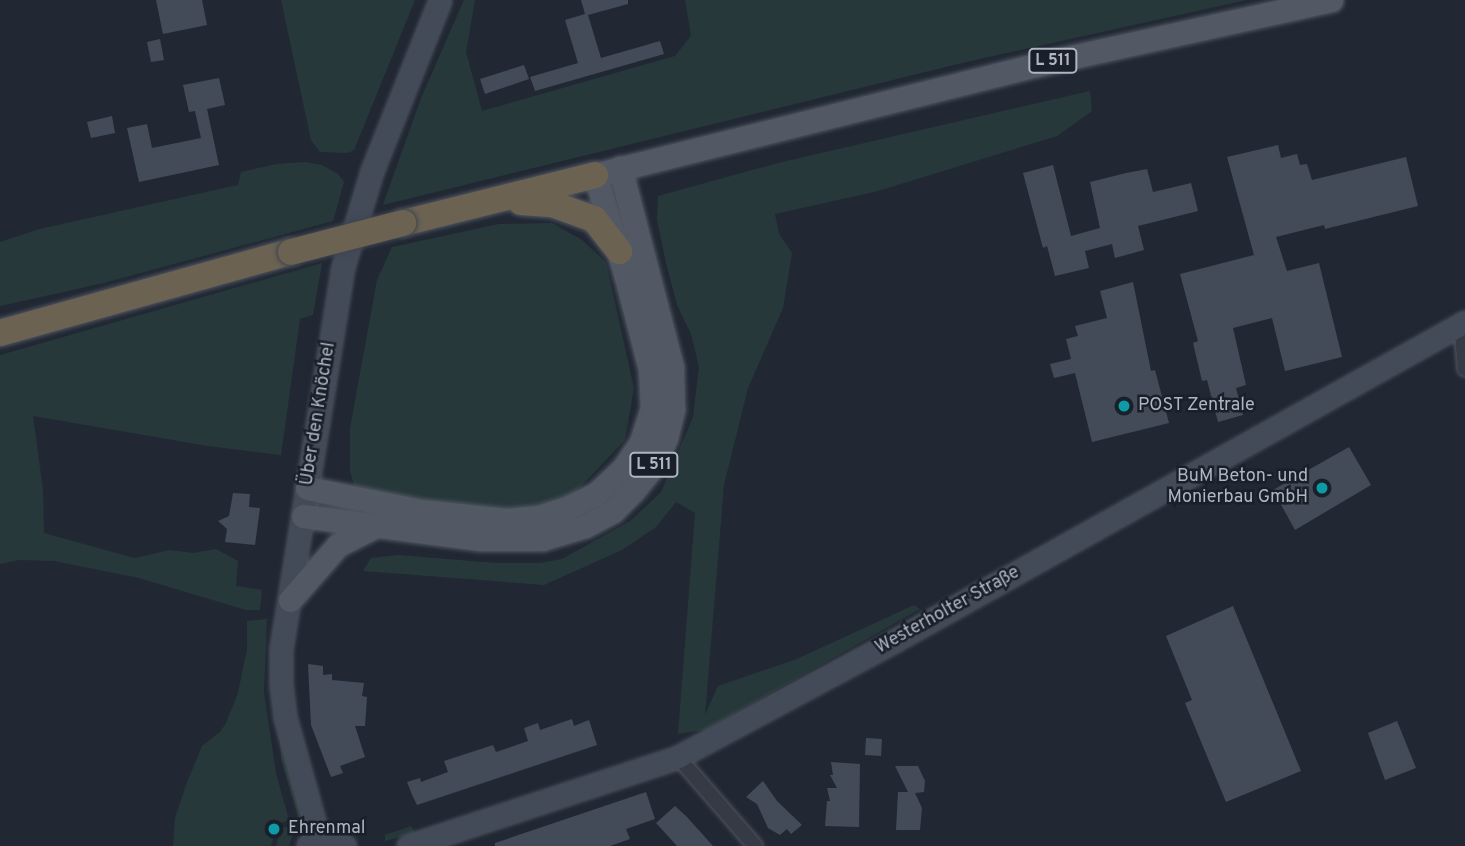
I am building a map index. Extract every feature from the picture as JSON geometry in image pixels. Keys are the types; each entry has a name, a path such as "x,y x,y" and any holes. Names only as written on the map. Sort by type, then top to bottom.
{"highway":[{"name":"L 511","path":"0,333 291,252 595,175"},
{"name":"L 511","path":"477,205 531,201 573,209 594,219 619,251"}],"main road":[{"name":"L 511","path":"307,488 421,511 506,520 539,517 596,494 623,469 641,442 652,409 650,369 619,251 595,175 1040,64 1331,0"},
{"name":"L 511","path":"303,516 481,539 542,539 585,526 613,510 654,465 666,438 673,409 672,367 620,168"},
{"path":"290,600 338,545 374,527"}],"street":[{"name":"Über den Knöchel","path":"313,843 281,686 281,649 349,244 372,171 440,0"},
{"path":"1463,323 1465,369"},
{"name":"Westerholter Straße","path":"408,846 678,757 907,634 1463,323"},
{"path":"678,757 755,846"},
{"path":"313,843 337,841 345,846"}],"shaded area":[{"path":"281,0 415,0 354,150 348,153 320,152 311,140"},
{"path":"464,0 475,0 466,52 482,111 675,56 691,36 685,0 1247,0 962,63 383,205 421,98"},
{"path":"1090,91 1092,111 1057,136 878,191 775,214 779,234 792,253 783,308 748,388 724,485 705,715 718,686 797,659 914,605 920,609 705,730 678,734 695,513 676,502 656,527 622,550 544,585 363,571 371,558 398,555 496,563 540,563 562,559 630,521 661,492 693,417 699,367 691,334 677,305 666,263 657,220 658,196 778,163"},
{"path":"306,162 322,165 338,174 344,182 333,221 104,283 0,306 0,242 40,229 238,185 241,172 277,164"},
{"path":"552,223 582,240 606,262 634,388 625,440 571,497 546,507 481,512 354,486 350,471 350,428 377,280 392,247 499,224"},
{"path":"322,263 313,315 300,319 281,455 208,446 33,416 43,490 44,533 134,558 170,550 193,553 216,549 238,561 236,586 262,590 260,610 246,610 139,578 54,561 19,560 0,564 0,355"},
{"path":"267,619 264,692 276,773 289,820 277,824 271,846 173,846 175,818 202,746 220,732 238,693 247,649 247,621"},
{"path":"279,730 303,818 299,820 281,759"},
{"path":"411,826 415,833 385,841 385,835"},
{"path":"281,827 295,828 289,846 276,846"}],"building":[{"path":"156,0 202,0 207,25 163,34"},
{"path":"581,0 628,0 628,4 588,15 601,58 660,41 664,54 535,91 530,77 578,63 565,20 585,14"},
{"path":"160,39 164,60 151,62 147,42"},
{"path":"524,65 529,79 485,94 480,79"},
{"path":"219,78 225,105 207,109 219,165 139,182 127,128 147,124 152,148 201,138 195,111 189,112 183,85"},
{"path":"112,116 115,133 91,138 87,122"},
{"path":"1278,145 1281,158 1297,154 1300,165 1307,164 1312,180 1406,157 1418,206 1325,229 1324,225 1276,237 1287,271 1319,263 1342,357 1285,371 1272,318 1233,328 1246,385 1236,388 1243,415 1218,422 1207,380 1202,381 1193,343 1198,341 1180,274 1254,255 1227,157"},
{"path":"1053,165 1071,236 1100,228 1090,182 1126,173 1147,169 1153,192 1191,183 1198,211 1138,226 1144,250 1115,258 1112,244 1085,251 1089,268 1055,276 1047,246 1043,248 1023,173"},
{"path":"1133,282 1151,371 1155,370 1169,423 1092,442 1075,373 1054,378 1050,364 1071,359 1066,339 1078,336 1075,326 1107,318 1100,291"},
{"name":"BuM Beton- und Monierbau GmbH","path":"1349,447 1371,485 1295,530 1273,490"},
{"path":"233,493 250,494 249,507 260,508 255,545 225,542 227,529 218,521 229,516"},
{"path":"1233,606 1301,771 1226,802 1185,703 1192,700 1166,636"},
{"path":"308,664 323,666 323,675 332,674 332,680 364,683 362,696 367,697 365,726 355,726 365,757 340,766 343,773 331,777 311,725"},
{"path":"572,719 574,726 589,720 597,745 417,805 407,782 420,778 421,782 448,772 444,761 493,745 496,752 528,741 524,728 538,723 540,730"},
{"path":"1397,721 1416,768 1385,780 1368,733"},
{"path":"866,738 882,739 881,756 865,755"},
{"path":"831,762 860,764 859,827 825,826 827,801 830,801 827,788 837,788 830,775 833,775"},
{"path":"895,766 918,766 925,781 924,792 915,793 922,808 920,830 896,830 898,792 908,792"},
{"path":"763,781 777,801 802,825 791,834 787,829 780,835 768,828 757,804 746,797"},
{"path":"646,792 655,819 626,829 630,839 610,846 495,846 495,843"},
{"path":"675,806 713,846 677,846 656,823"}],"place":[{"name":"POST Zentrale","path":"1124,406"},
{"name":"BuM Beton- und Monierbau GmbH","path":"1322,488"},
{"name":"Ehrenmal","path":"274,829"}]}
